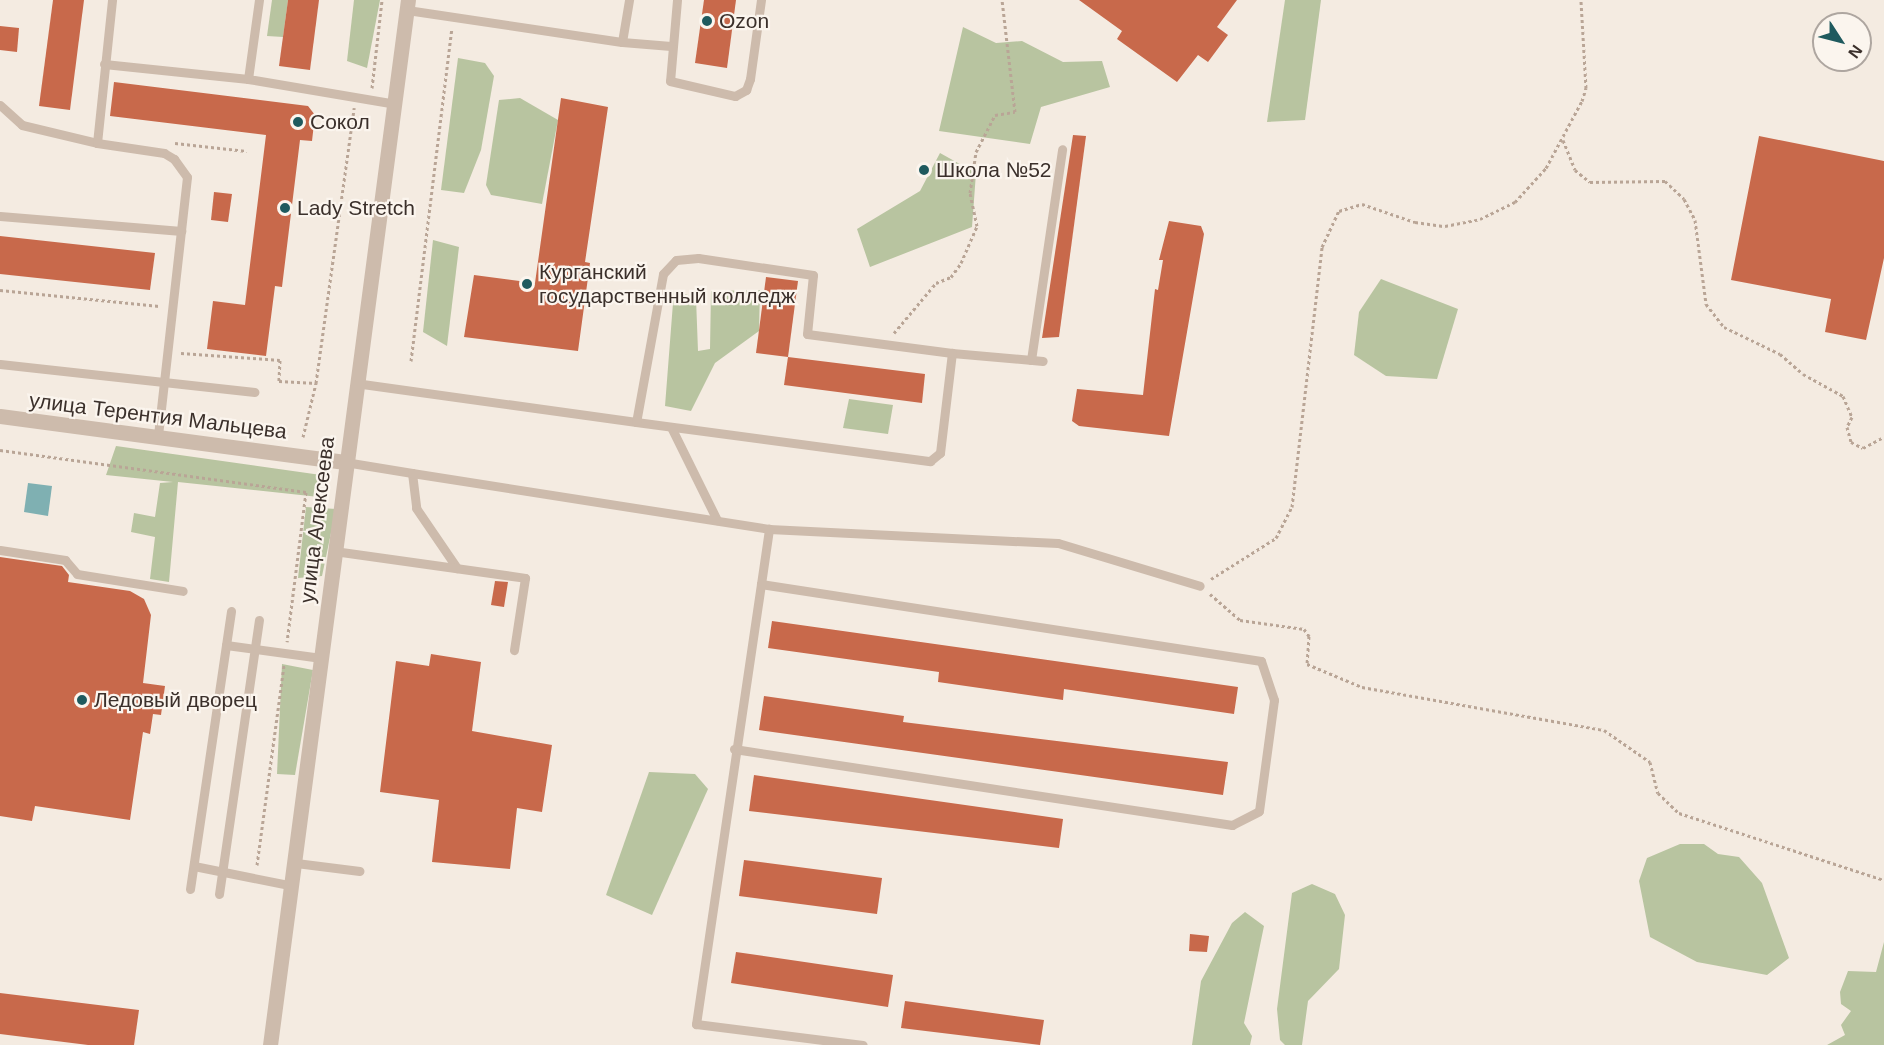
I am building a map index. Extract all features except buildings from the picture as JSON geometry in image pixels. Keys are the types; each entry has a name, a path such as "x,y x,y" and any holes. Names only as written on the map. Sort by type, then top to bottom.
{"street":[{"name":"улица Алексеева","path":"270,1045 296,863 355,383 396,104 408,5"},
{"name":"улица Терентия Мальцева","path":"0,416 345,462"}],"lane":[{"path":"97,143 112,0"},
{"path":"248,79 259,0"},
{"path":"622,42 629,0"},
{"path":"677,0 671,46 670,81 735,96 746,90 750,79 761,0"},
{"path":"408,5 454,16 622,42 671,46"},
{"path":"104,64 248,79 396,104"},
{"path":"0,105 21,124 174,159 188,177 158,437"},
{"path":"1031,360 1062,149"},
{"path":"0,216 181,231"},
{"path":"636,422 663,274 676,260 698,258 813,274 807,334 952,353 1043,361"},
{"path":"355,383 671,427 934,460 940,453 952,353"},
{"path":"0,364 163,384 254,392"},
{"path":"671,427 717,520"},
{"path":"345,462 769,529 1058,543 1200,586"},
{"path":"412,473 416,508 457,568"},
{"path":"769,529 696,1024 863,1045"},
{"path":"0,550 65,560 77,574 183,591"},
{"path":"334,551 525,578 514,650"},
{"path":"735,749 1232,825 1259,811 1274,700 1261,661 760,584"},
{"path":"190,889 231,611"},
{"path":"219,894 259,620"},
{"path":"226,645 321,658"},
{"path":"296,863 359,871"},
{"path":"194,866 293,886"}],"path":[{"path":"370,100 382,0"},
{"path":"890,339 936,283 951,277 974,239 977,226 970,194 976,152 995,116 1016,112 1002,0"},
{"path":"1581,0 1586,88 1563,140 1515,202 1480,219 1445,226 1415,222 1362,204 1339,211 1322,247 1292,507 1276,538 1200,586 1240,620 1304,629 1309,636 1307,664 1330,675 1362,687 1604,730 1626,742 1650,762 1658,793 1679,813 1884,880"},
{"path":"411,361 454,16"},
{"path":"303,437 316,383 340,184 356,98"},
{"path":"1563,140 1575,170 1590,182 1665,182 1684,199 1695,220 1706,304 1724,327 1780,354 1803,374 1843,396 1852,417 1847,427 1851,442 1863,448 1884,436"},
{"path":"164,142 247,151"},
{"path":"0,290 162,307 164,295"},
{"path":"167,352 280,360 279,381 316,383"},
{"path":"0,450 306,492 256,879"}],"green space":[{"path":"272,0 288,0 283,37 267,36"},
{"path":"354,0 380,0 367,68 347,61"},
{"path":"1285,0 1321,0 1305,120 1267,122"},
{"path":"963,27 996,43 1022,41 1063,62 1102,61 1110,87 1041,107 1030,144 939,131"},
{"path":"458,58 485,63 494,76 481,150 464,193 441,190"},
{"path":"520,98 558,120 542,204 491,195 486,185 499,100"},
{"path":"940,153 976,173 972,227 870,267 857,229 920,191"},
{"path":"433,240 459,247 447,346 423,332"},
{"path":"1381,279 1458,309 1437,379 1386,376 1354,355 1359,312"},
{"path":"674,290 696,298 698,351 710,349 711,291 760,290 759,331 715,363 691,411 665,406"},
{"path":"849,399 893,405 888,434 843,428"},
{"path":"116,446 321,475 319,497 178,482 169,582 150,579 155,537 131,532 134,513 155,517 160,483 173,482 106,475"},
{"path":"306,507 336,509 322,576 298,578"},
{"path":"282,664 313,670 295,775 277,774"},
{"path":"649,772 695,774 708,789 652,915 606,895"},
{"path":"1680,844 1704,844 1718,854 1739,857 1762,883 1789,958 1767,975 1697,962 1650,937 1639,881 1647,858"},
{"path":"1312,884 1335,894 1345,915 1339,969 1308,1001 1302,1045 1285,1045 1280,1040 1277,1009 1292,893"},
{"path":"1245,912 1264,926 1244,1023 1252,1036 1250,1045 1192,1045 1201,981 1232,923"},
{"path":"1884,942 1884,1045 1827,1045 1845,1035 1841,1025 1851,1011 1841,1004 1840,992 1848,971 1876,972"}],"water":[{"path":"28,483 52,486 48,516 24,512"}],"place":[{"name":"Ozon","path":"707,21"},
{"name":"Сокол","path":"298,122"},
{"name":"Школа №52","path":"924,170"},
{"name":"Lady Stretch","path":"285,208"},
{"name":"Курганский государственный колледж","path":"527,284"},
{"name":"Ледовый дворец","path":"82,700"}]}
